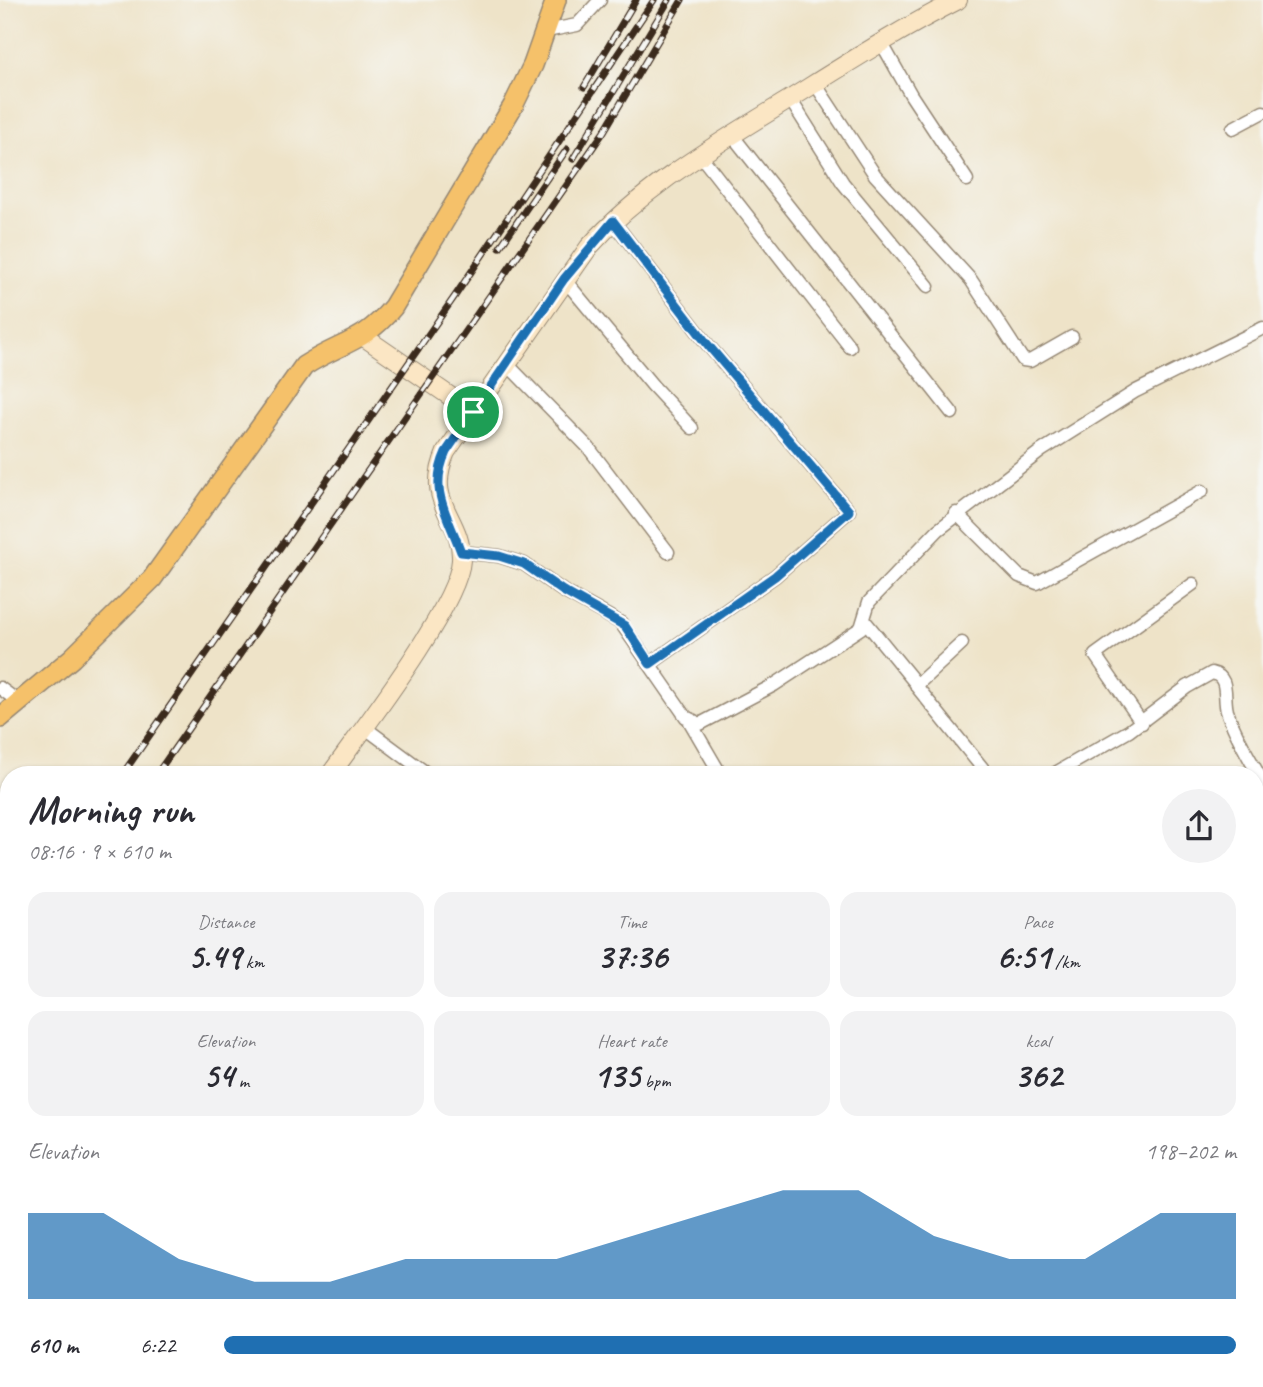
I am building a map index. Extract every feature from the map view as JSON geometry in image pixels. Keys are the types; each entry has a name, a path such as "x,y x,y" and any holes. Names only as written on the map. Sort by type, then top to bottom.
{"main road":[{"path":"0,718 109,624 152,579 304,366 327,351 363,337 376,327 393,307 513,106 546,31 556,0"}],"street":[{"path":"546,31 577,25 600,0"},
{"path":"338,766 446,604 459,573 461,552 438,489 438,475 446,452 564,279 613,221 674,170 814,82 958,0"},
{"path":"881,42 911,95 967,180"},
{"path":"814,82 875,174 971,280 1023,360 1030,361 1072,337"},
{"path":"790,99 843,183 928,286"},
{"path":"1233,128 1263,111"},
{"path":"732,135 952,413"},
{"path":"700,155 850,347"},
{"path":"613,221 708,345 849,511 775,576 650,664"},
{"path":"564,279 653,386 692,428"},
{"path":"690,722 701,724 775,685 857,631 864,621 871,599 956,513 1104,409 1263,328"},
{"path":"363,337 473,412"},
{"path":"506,363 589,447 668,552"},
{"path":"956,513 1019,576 1037,583 1202,491"},
{"path":"461,552 499,556 524,564 563,591 625,626 690,722 716,766"},
{"path":"1142,723 1095,655 1192,584"},
{"path":"864,621 981,766"},
{"path":"917,685 962,643"},
{"path":"1068,766 1142,723 1187,687 1216,673 1224,682 1229,716 1254,766"},
{"path":"0,688 19,702"},
{"path":"364,727 417,766"}],"railway":[{"path":"584,87 636,0"},
{"path":"128,766 455,296 654,0"},
{"path":"573,159 669,0"},
{"path":"162,766 603,133 682,0"},
{"path":"500,247 567,149"}],"route":[{"path":"613,221 690,323 849,511 775,576 650,664 625,626 563,591 537,571 513,559 461,552 442,505 438,475 446,452 473,412 564,279 613,221"}]}
